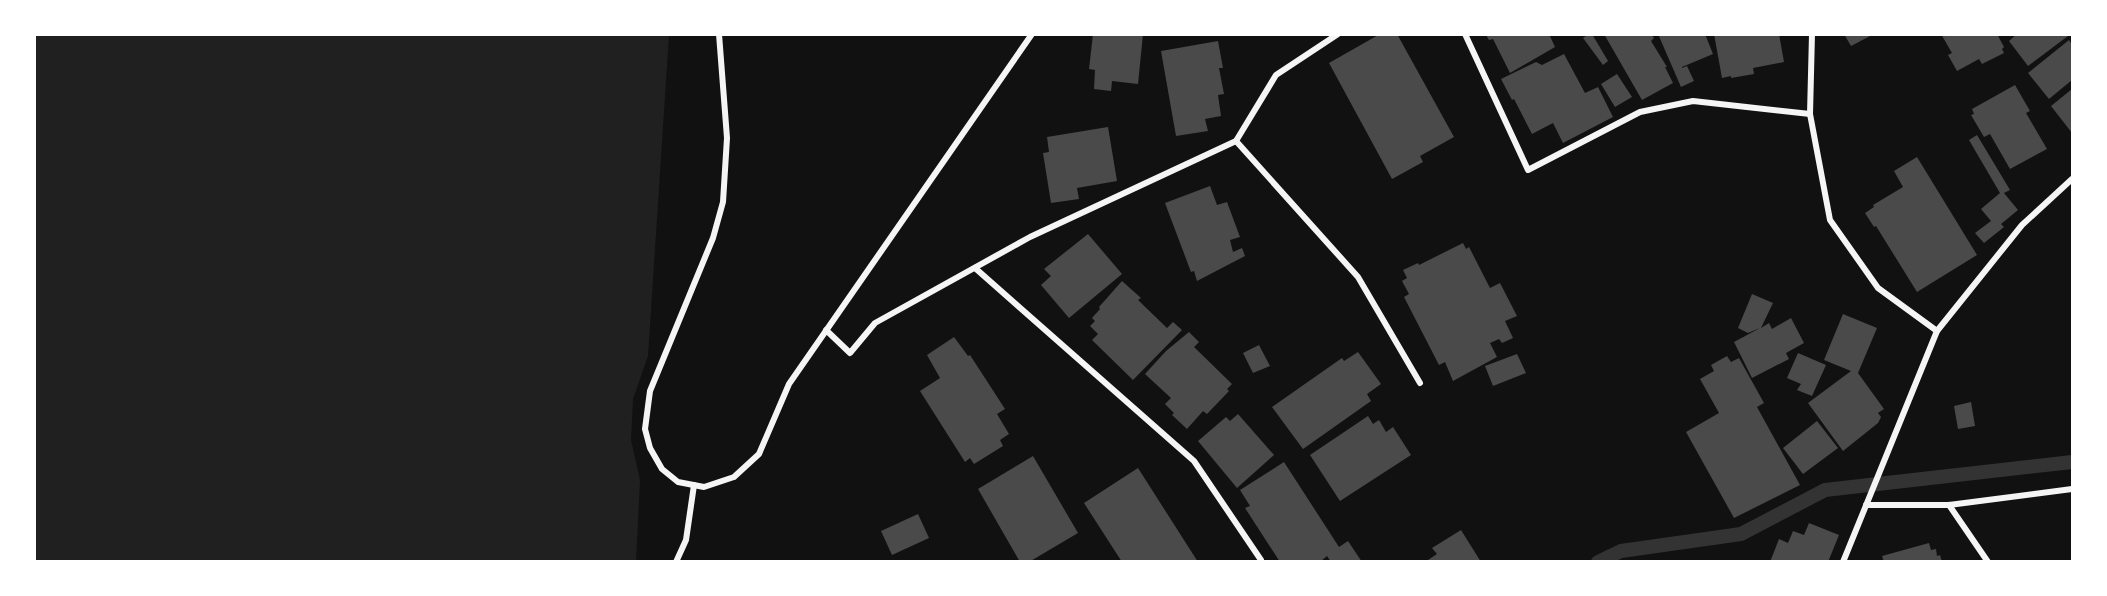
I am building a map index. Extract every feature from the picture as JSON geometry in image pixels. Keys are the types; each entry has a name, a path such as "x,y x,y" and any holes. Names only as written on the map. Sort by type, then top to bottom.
{"street":[{"path":"719,34 728,138 723,202 713,238 650,391 645,429 650,448 662,469 678,482 704,487 734,477 759,454 789,384 1032,34"},
{"path":"826,330 850,352 875,323 1030,237 1236,141 1276,75 1338,34"},
{"path":"1465,34 1528,170 1640,112 1693,101 1810,114"},
{"path":"1812,34 1810,114 1830,220 1878,288 1938,331"},
{"path":"1236,141 1358,277 1420,383"},
{"path":"1843,561 1938,331 2022,225 2073,179"},
{"path":"975,268 1194,461 1261,560"},
{"path":"676,561 686,540 694,485"},
{"path":"1866,505 1949,505 2073,489"},
{"path":"1949,505 1988,561"}],"shaded area":[{"path":"34,35 669,35 648,356 633,399 631,440 640,480 636,561 35,561"}],"building":[{"path":"1093,34 1143,34 1138,84 1112,81 1111,91 1094,89 1095,70 1089,69"},
{"path":"1380,34 1397,34 1454,137 1420,156 1423,162 1392,179 1329,63"},
{"path":"1549,34 1555,47 1510,73 1493,39 1489,40 1486,35"},
{"path":"1592,34 1608,61 1603,65 1583,38"},
{"path":"1604,34 1651,34 1654,38 1651,41 1667,67 1665,67 1673,83 1642,100"},
{"path":"1658,34 1705,34 1713,54 1682,67 1687,66 1694,81 1681,87"},
{"path":"1714,34 1779,34 1784,62 1753,68 1754,74 1722,78"},
{"path":"1844,34 1874,34 1851,46"},
{"path":"1941,34 1997,34 2004,47 2002,49 2004,53 1982,64 1979,59 1957,71 1948,55 1952,53"},
{"path":"2017,34 2067,34 2068,36 2028,66 2009,41"},
{"path":"2069,40 2072,45 2072,80 2049,99 2028,73"},
{"path":"1218,41 1223,68 1219,68 1224,94 1218,95 1221,116 1205,119 1208,131 1176,136 1161,51"},
{"path":"1564,54 1585,93 1598,87 1613,117 1563,143 1553,123 1532,134 1501,79 1536,62 1542,65"},
{"path":"1617,74 1632,97 1615,107 1601,84"},
{"path":"2015,85 2030,111 2026,113 2047,149 2010,169 1990,134 1984,137 1971,115 1974,114 1972,109"},
{"path":"2072,89 2072,133 2051,106"},
{"path":"1108,127 1117,181 1077,188 1079,199 1051,203 1043,153 1049,152 1047,137"},
{"path":"1977,135 2010,190 2004,193 2018,210 2001,224 2004,227 1984,243 1975,233 1991,221 1981,209 2000,193 1969,140"},
{"path":"1917,157 1977,255 1917,292 1876,226 1874,227 1865,213 1874,207 1873,205 1903,187 1894,171"},
{"path":"1210,186 1217,205 1227,202 1240,237 1230,240 1233,252 1242,248 1245,256 1197,281 1194,271 1191,272 1165,203"},
{"path":"1088,234 1122,274 1069,318 1041,285 1051,276 1044,269"},
{"path":"1463,243 1466,249 1469,247 1490,288 1500,283 1517,316 1505,321 1513,338 1502,343 1499,339 1490,343 1497,357 1453,381 1445,362 1439,365 1404,297 1409,294 1402,281 1407,278 1403,270 1418,263 1419,265"},
{"path":"1122,281 1141,298 1138,300 1167,328 1173,322 1182,330 1133,380 1092,340 1098,334 1090,326 1095,321 1092,318 1100,309 1099,307"},
{"path":"1752,294 1773,303 1761,328 1769,323 1772,329 1791,318 1804,343 1786,353 1789,359 1752,378 1734,342 1760,328 1748,333 1738,328"},
{"path":"1843,314 1877,328 1858,373 1884,409 1878,413 1881,417 1878,423 1843,451 1808,403 1851,371 1824,360"},
{"path":"1189,332 1199,342 1194,347 1232,384 1227,389 1229,391 1207,414 1203,411 1187,429 1172,415 1174,413 1165,404 1171,398 1145,374 1166,351"},
{"path":"954,337 968,356 970,355 1005,409 997,414 1009,434 1000,440 1003,446 974,464 970,458 965,462 920,391 940,378 927,355"},
{"path":"1259,345 1270,366 1253,373 1243,353"},
{"path":"1358,352 1381,384 1367,394 1371,401 1303,449 1272,407 1342,358 1344,361"},
{"path":"1798,353 1826,365 1812,396 1797,390 1801,384 1787,378"},
{"path":"1517,354 1526,373 1493,386 1485,366"},
{"path":"1727,356 1731,362 1739,358 1764,403 1757,407 1800,485 1734,518 1686,432 1719,413 1700,379 1714,371 1711,365"},
{"path":"1971,402 1975,426 1958,429 1954,406"},
{"path":"1238,414 1274,455 1237,488 1198,441 1226,417 1230,421"},
{"path":"1368,416 1373,424 1379,420 1386,432 1393,427 1411,455 1340,501 1310,455"},
{"path":"1817,421 1838,448 1803,474 1783,448"},
{"path":"1033,456 1078,533 1029,562 1020,562 978,489"},
{"path":"1284,462 1339,547 1348,541 1362,562 1331,562 1327,556 1320,562 1280,562 1245,508 1250,506 1240,490"},
{"path":"1138,468 1198,562 1122,562 1084,503"},
{"path":"918,514 929,538 892,555 881,531"},
{"path":"1809,523 1839,535 1828,562 1770,562 1779,539 1788,543 1793,531 1804,535"},
{"path":"1461,530 1481,562 1425,562 1437,554 1432,548"},
{"path":"1929,543 1931,550 1936,549 1937,556 1940,555 1942,562 1884,562 1882,556"}],"waterway":[{"path":"1598,562 1621,551 1741,534 1825,490 2072,462"}]}
